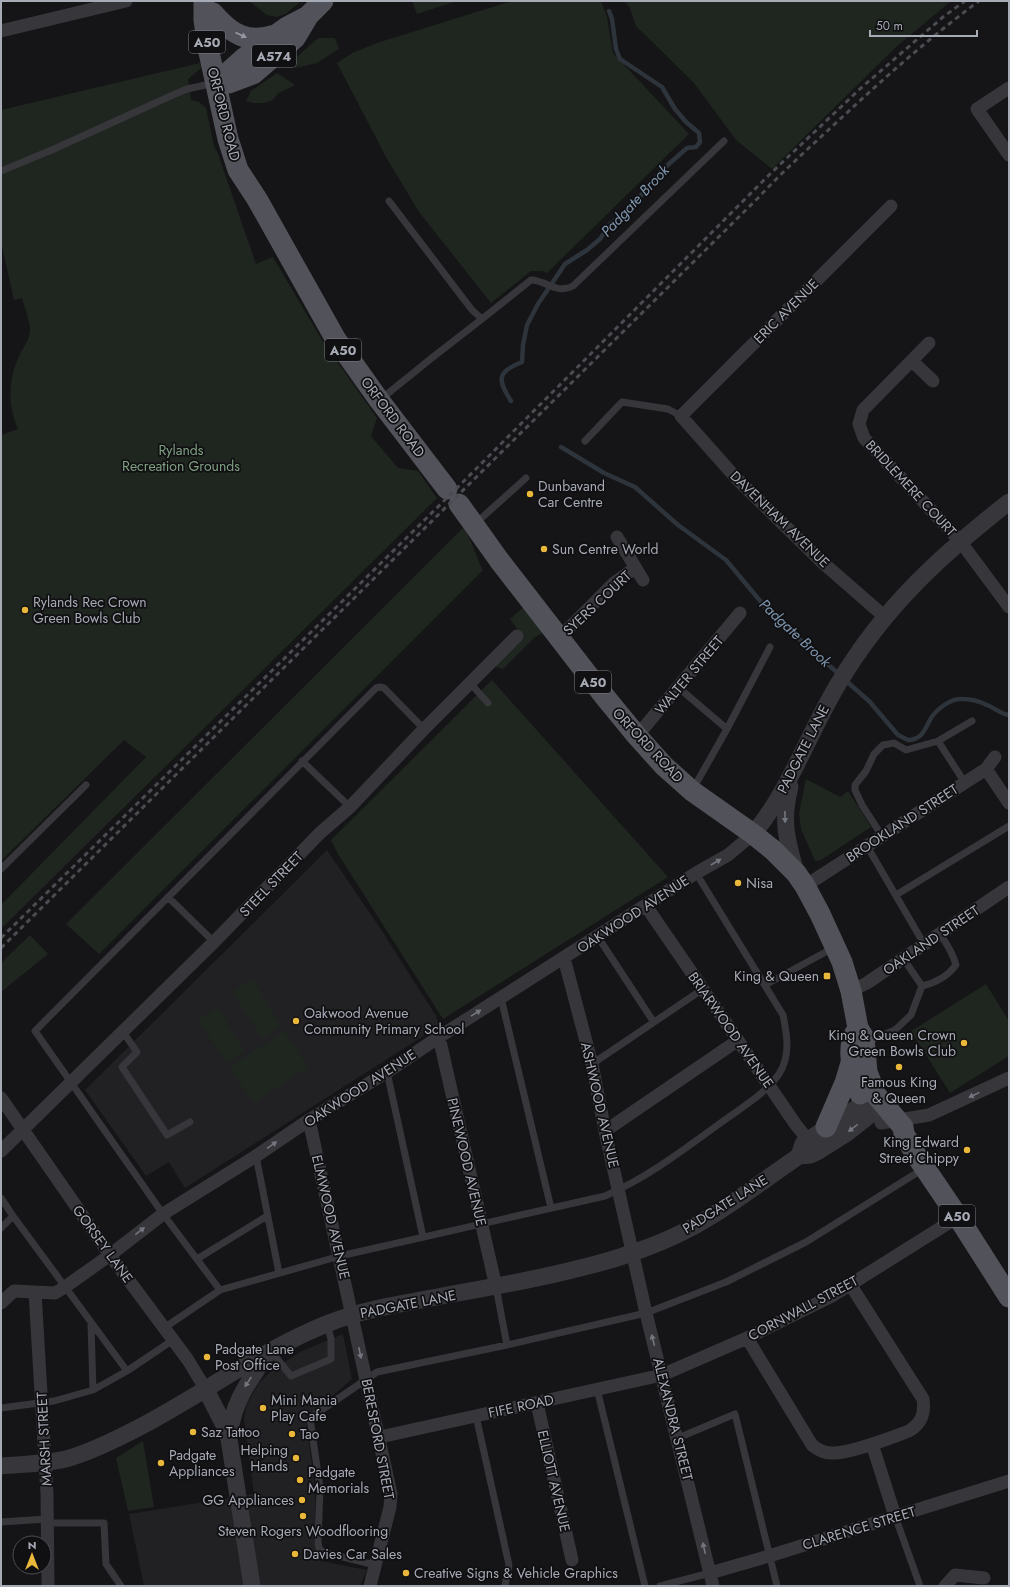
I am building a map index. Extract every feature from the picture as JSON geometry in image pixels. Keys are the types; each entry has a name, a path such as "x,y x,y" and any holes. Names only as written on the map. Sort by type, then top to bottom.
{"main road":[{"name":"A574","path":"224,80 252,74 295,38 308,16 323,1"},
{"name":"A574","path":"209,5 221,23 244,37 257,39 276,34"},
{"name":"ORFORD ROAD","path":"209,5 204,20 252,168 256,199 335,338 379,400 604,697 664,766 692,791 753,834"},
{"name":"A574","path":"224,80 276,34 298,20 308,16"},
{"name":"A50","path":"753,834 777,854 801,880 835,946 851,991 856,1045 883,1113 925,1168 1009,1297"},
{"path":"826,1127 845,1083 856,1045"}],"street":[{"path":"2,27 126,1"},
{"path":"1009,88 977,109 1009,155"},
{"name":"ERIC AVENUE","path":"681,416 891,206"},
{"name":"BRIDLEMERE COURT","path":"929,343 863,410 858,424 864,438 960,541 1009,607"},
{"path":"912,361 933,381"},
{"name":"DAVENHAM AVENUE","path":"681,416 737,479 822,562 885,617"},
{"name":"PADGATE LANE","path":"753,834 770,812 795,766 814,726 842,677 859,651 885,617 921,577 960,541 1009,502"},
{"name":"SYERS COURT","path":"617,537 643,580"},
{"name":"SYERS COURT","path":"559,638 614,583 635,568"},
{"name":"WALTER STREET","path":"637,736 679,688 740,613"},
{"name":"STEEL STREET","path":"1,1151 214,942 320,833 350,807 424,729 517,636"},
{"name":"BROOKLAND STREET","path":"801,880 867,846 986,769 995,756"},
{"path":"795,766 786,802 785,820 790,848 801,880"},
{"path":"986,769 1009,803"},
{"name":"OAKWOOD AVENUE","path":"1,1303 14,1291 55,1293 65,1287 110,1255 162,1214 256,1156 309,1120 387,1072 439,1037 728,855 753,834"},
{"name":"OAKLAND STREET","path":"851,991 867,983 1009,887"},
{"name":"BRIARWOOD AVENUE","path":"646,906 796,1125 813,1146"},
{"name":"ASHWOOD AVENUE","path":"564,958 592,1064 605,1131 633,1252"},
{"name":"PINEWOOD AVENUE","path":"439,1037 496,1287"},
{"path":"605,1131 737,1040"},
{"path":"883,1113 928,1115 1009,1078"},
{"name":"GORSEY LANE","path":"1,1098 110,1255 191,1365 206,1390"},
{"name":"PADGATE LANE","path":"1,1466 66,1459 102,1446 172,1410 270,1350 327,1324 352,1315 394,1305 496,1287 586,1267 633,1252 681,1233 713,1215 799,1156 811,1155 813,1146 826,1127 883,1113"},
{"name":"PADGATE LANE","path":"813,1146 883,1113"},
{"name":"ELMWOOD AVENUE","path":"309,1120 352,1315"},
{"name":"CORNWALL STREET","path":"662,1375 747,1338 832,1296 958,1217"},
{"name":"ALEXANDRA STREET","path":"633,1252 646,1313 678,1438 711,1580"},
{"path":"747,1338 812,1445 818,1450 840,1453 909,1431 916,1427 923,1415 923,1399 850,1284"},
{"name":"MARSH STREET","path":"35,1292 45,1462 48,1586"},
{"name":"BERESFORD STREET","path":"352,1315 380,1437 391,1494 390,1507 370,1586"},
{"path":"229,1439 230,1423 241,1392 270,1350"},
{"name":"FIFE ROAD","path":"380,1437 662,1375"},
{"path":"206,1390 224,1425 229,1439 252,1586"},
{"name":"ELLIOTT AVENUE","path":"537,1403 572,1560"},
{"path":"872,1444 895,1516"},
{"name":"CLARENCE STREET","path":"711,1580 769,1556 1009,1481"},
{"path":"945,1586 955,1575 984,1578"}],"lane":[{"path":"1,171 54,149 187,89 224,80"},
{"path":"379,400 528,281 534,280 550,286 565,289 577,283 724,141"},
{"path":"389,202 472,310 482,319"},
{"path":"585,441 622,402 668,409 681,416"},
{"path":"474,525 526,478"},
{"path":"692,791 727,729 770,647"},
{"path":"470,683 488,703"},
{"path":"220,1290 162,1214 35,1031 376,688 384,688 424,729"},
{"path":"679,688 727,729"},
{"path":"882,836 862,805 855,790 855,785 866,771 874,754 884,745 894,743 906,750 938,741 972,721"},
{"path":"938,741 965,783"},
{"path":"302,761 350,807"},
{"path":"1,869 86,785"},
{"path":"896,895 1009,826"},
{"path":"867,846 924,944"},
{"path":"164,1328 220,1290 340,1256 605,1196 619,1190 672,1158 769,1085 779,1073 783,1065 788,1044 783,1015 696,874"},
{"path":"168,897 214,942"},
{"path":"922,986 933,983 951,971 956,965 949,947 940,934"},
{"path":"598,937 653,1021"},
{"path":"765,985 835,946"},
{"path":"903,958 922,986"},
{"path":"856,1045 895,1030 911,1015 922,986"},
{"path":"592,1064 653,1021 703,989"},
{"path":"501,998 551,1208"},
{"path":"123,1032 137,1052 122,1067 167,1135 190,1122"},
{"path":"387,1072 422,1237"},
{"path":"256,1156 279,1273"},
{"path":"375,1565 323,1552 319,1548 320,1488 310,1418 377,1372 507,1345 646,1313 726,1282 806,1242 925,1168"},
{"path":"1,1198 91,1324 127,1371"},
{"path":"1,1228 13,1216"},
{"path":"197,1259 267,1216"},
{"path":"496,1287 507,1345"},
{"path":"91,1324 93,1390"},
{"path":"270,1350 291,1376 331,1359 331,1339 327,1324"},
{"path":"1,1408 54,1401 93,1390 127,1371 173,1340"},
{"path":"597,1389 644,1586"},
{"path":"678,1438 735,1414 777,1586"},
{"path":"476,1416 509,1565 505,1586"},
{"path":"895,1516 920,1586"},
{"path":"1,1522 47,1521 104,1523 106,1564 121,1586"},
{"path":"660,1586 711,1580"}],"shaded area":[{"name":"Oakwood Avenue Community Primary School","path":"327,850 382,931 436,1016 439,1026 185,1188 169,1162 146,1176 85,1090"},
{"path":"343,1334 352,1379 306,1419 315,1488 316,1552 321,1561 367,1570 360,1586 144,1586 129,1514 254,1494 244,1419 247,1404 259,1383 273,1369 302,1351"}],"green space":[{"path":"249,1 301,1 287,13 277,17 267,15"},
{"path":"412,1 457,1 417,14"},
{"path":"512,1 601,1 607,17 613,53 689,134 547,273 542,271 531,271 491,303 419,212 386,157 337,63 352,53 380,42"},
{"path":"624,1 951,1 896,47 772,169 736,140 694,83 636,26 629,6"},
{"path":"318,38 335,38 339,49 317,63 295,68 291,62"},
{"name":"Rylands Recreation Grounds","path":"200,63 201,68 188,79 191,100 199,102 206,108 214,146 256,264 273,257 322,340 377,418 371,436 398,468 418,471 437,498 1,929 1,905 146,757 124,740 1,861 1,435 18,429 12,410 10,392 11,382 16,363 29,337 30,328 22,298 14,300 1,242 1,110"},
{"path":"277,73 295,85 277,94 273,100 264,103 253,103 246,101 251,91"},
{"path":"463,528 483,570 99,954 66,924"},
{"path":"524,607 544,632 535,637 503,669 494,666 522,635 510,619"},
{"path":"492,680 668,877 443,1019 338,854 331,840"},
{"path":"806,779 840,797 848,791 871,827 821,860 815,861 801,829 799,813"},
{"path":"30,935 48,954 1,992 1,963"},
{"path":"252,979 282,1026 262,1039 232,992"},
{"name":"King & Queen Crown Green Bowls Club","path":"986,984 1009,1021 1009,1056 950,1093 911,1031"},
{"path":"218,1008 245,1051 226,1063 198,1020"},
{"path":"284,1031 308,1067 254,1103 229,1067"},
{"path":"143,1441 154,1507 128,1511 116,1458"}],"waterway":[{"name":"Padgate Brook","path":"511,401 503,387 502,377 508,369 522,362 523,345 527,325 538,304 565,264 587,250 600,239 611,223 629,210 662,170 687,148 696,147 700,142 699,133 686,122 675,109 662,87 620,59 616,49 612,19 609,11"},
{"name":"Padgate Brook","path":"561,447 604,473 635,487 678,525 726,560 772,615 840,675"},
{"name":"Padgate Brook","path":"845,680 869,701 898,735 908,740 913,740 920,736 937,711 953,700 968,699 978,701 1009,715"}],"railway":[{"path":"1,938 458,487 771,173 861,88 943,17 965,1"},
{"path":"1,948 787,169 906,59 979,1"}],"place":[{"name":"Dunbavand Car Centre","path":"530,494"},
{"name":"Sun Centre World","path":"544,549"},
{"name":"Rylands Rec Crown Green Bowls Club","path":"25,610"},
{"name":"Nisa","path":"738,883"},
{"name":"King & Queen","path":"827,976"},
{"name":"Oakwood Avenue Community Primary School","path":"296,1021"},
{"name":"King & Queen Crown Green Bowls Club","path":"964,1043"},
{"name":"Famous King & Queen","path":"899,1067"},
{"name":"King Edward Street Chippy","path":"967,1150"},
{"name":"Padgate Lane Post Office","path":"207,1357"},
{"name":"Mini Mania Play Cafe","path":"263,1408"},
{"name":"Saz Tattoo","path":"193,1432"},
{"name":"Tao","path":"292,1434"},
{"name":"Helping Hands","path":"296,1458"},
{"name":"Padgate Appliances","path":"161,1463"},
{"name":"Padgate Memorials","path":"300,1480"},
{"name":"GG Appliances","path":"302,1500"},
{"name":"Steven Rogers Woodflooring","path":"303,1516"},
{"name":"Davies Car Sales","path":"295,1554"},
{"name":"Creative Signs & Vehicle Graphics","path":"406,1573"}]}
